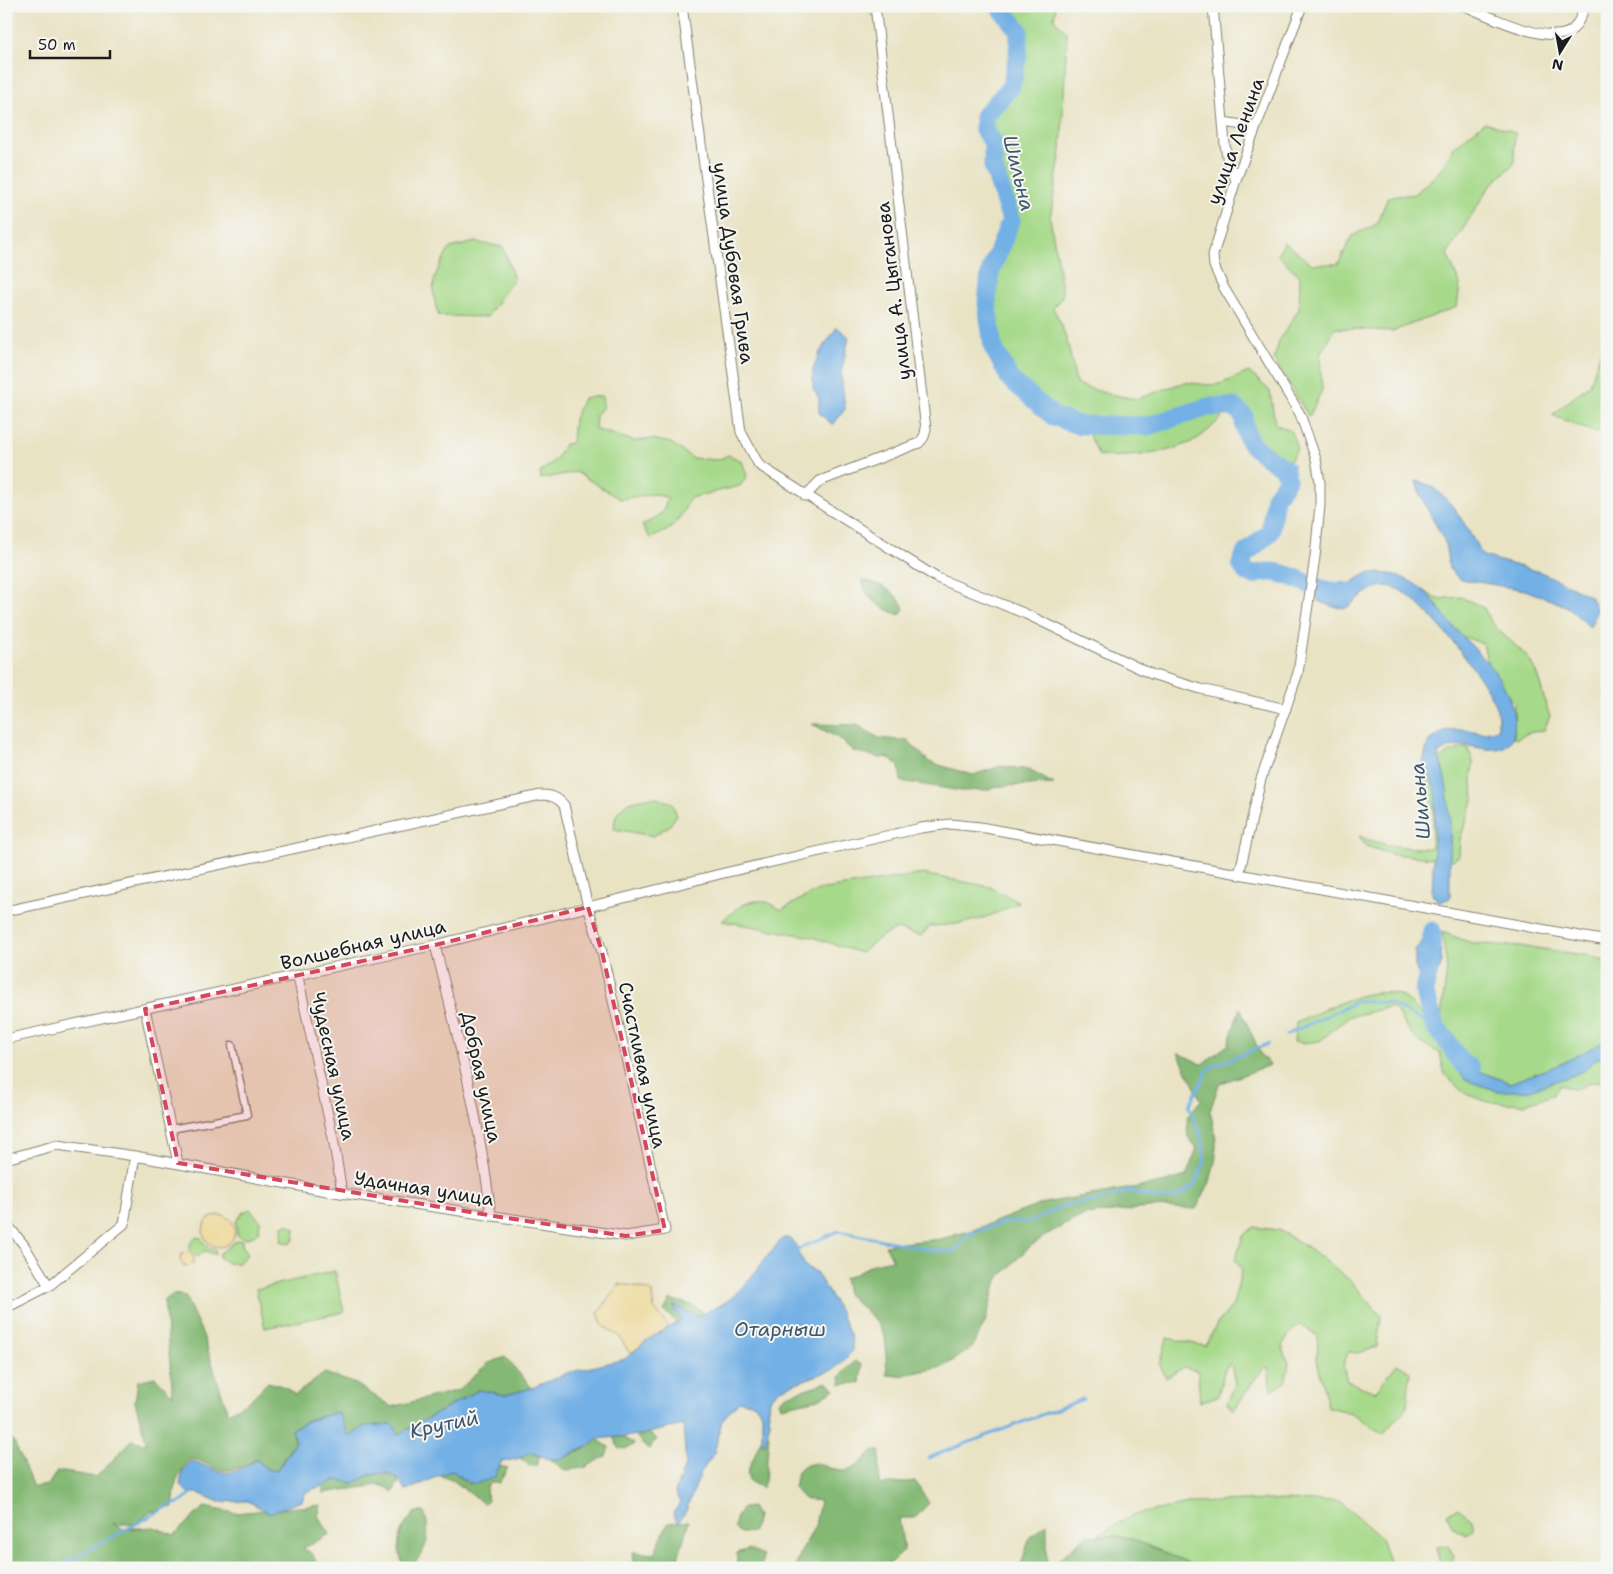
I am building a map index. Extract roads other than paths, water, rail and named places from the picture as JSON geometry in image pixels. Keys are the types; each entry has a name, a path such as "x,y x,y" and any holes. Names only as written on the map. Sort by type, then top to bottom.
{"street":[{"name":"улица Дубовая Грива","path":"682,6 740,432 759,465 786,481 805,496 937,578 1026,614 1151,674 1201,689 1286,709"},
{"name":"улица А. Цыганова","path":"805,496 820,481 919,443 924,437 926,429 875,6"},
{"path":"1213,6 1228,162 1236,180"},
{"name":"улица Ленина","path":"1239,875 1261,779 1298,673 1315,557 1320,482 1309,436 1300,414 1264,351 1224,288 1214,266 1214,255 1215,243 1236,180 1302,6"},
{"path":"1464,6 1517,27 1551,35 1563,34 1572,30 1585,6"},
{"path":"1223,122 1256,127"},
{"name":"Счастливая улица","path":"6,911 541,795 550,795 559,799 564,805 588,907 602,952 665,1230"},
{"name":"Волшебная улица","path":"6,1039 298,976 434,945 724,872 921,828 950,824 980,827 1607,941"},
{"name":"Добрая улица","path":"434,945 473,1109 487,1181 491,1216"},
{"name":"Чудесная улица","path":"298,976 333,1138 342,1192"},
{"path":"145,1009 178,1163"},
{"path":"172,1128 247,1115 232,1045"},
{"name":"Удачная улица","path":"6,1159 57,1145 178,1163 491,1216 626,1236 665,1230"},
{"path":"6,1308 49,1286 124,1224 135,1156"},
{"path":"6,1222 24,1245 49,1286"}],"water":[{"path":"837,327 849,337 841,373 845,409 833,425 819,413 819,398 813,389 813,369 820,352"},
{"path":"1416,481 1428,485 1438,492 1456,511 1483,556 1543,573 1590,596 1597,610 1590,627 1566,606 1525,590 1460,579 1449,569 1445,542 1420,495"},
{"path":"1368,573 1387,574 1409,580 1425,592 1450,623 1490,666 1506,690 1511,703 1514,718 1513,735 1509,743 1502,748 1486,749 1458,746 1448,748 1438,754 1447,790 1450,826 1450,898 1440,902 1432,895 1436,791 1423,763 1428,742 1444,731 1464,729 1482,733 1498,729 1497,710 1481,680 1452,640 1419,605 1404,593 1392,587 1378,587 1367,592 1346,608 1333,607 1318,601 1320,586 1335,592"},
{"path":"1426,937 1439,940 1442,957 1438,972 1424,990 1415,966 1415,950"},
{"path":"1607,1040 1607,1055 1596,1059 1585,1070 1527,1091 1498,1091 1465,1080 1450,1058 1457,1048 1474,1069 1510,1083 1563,1063"},
{"name":"Отарныш","path":"783,1238 790,1238 799,1250 797,1251 806,1267 816,1272 839,1310 851,1337 853,1351 835,1369 780,1389 771,1397 768,1406 770,1422 765,1444 762,1443 762,1414 754,1403 739,1401 722,1420 714,1454 701,1472 686,1511 678,1523 673,1513 680,1503 675,1492 686,1463 683,1425 640,1435 597,1439 591,1445 561,1459 549,1459 530,1452 520,1458 501,1462 495,1477 476,1483 464,1480 453,1471 406,1490 397,1478 386,1473 369,1475 354,1483 337,1480 306,1492 302,1501 269,1513 248,1501 219,1502 198,1493 188,1493 180,1485 182,1474 190,1461 227,1473 238,1470 257,1460 266,1469 277,1471 296,1441 292,1429 310,1420 338,1412 349,1437 365,1426 392,1424 399,1434 479,1390 505,1395 532,1388 567,1373 625,1359 649,1339 682,1320 675,1311 674,1305 697,1317 727,1301 745,1284"}],"waterway":[{"name":"Шильна","path":"999,6 1019,31 1018,55 1011,87 984,116 984,130 993,142 993,166 1011,220 990,273 987,303 993,347 1010,379 1053,416 1078,425 1148,426 1208,407 1234,407 1244,416 1250,442 1285,469 1287,480 1275,497 1270,532 1245,554 1241,564 1246,572 1254,575 1266,572 1278,573 1321,589 1343,591"},
{"name":"Шильна","path":"1432,931 1431,962 1424,991 1436,1029 1462,1063 1471,1069"},
{"path":"1286,1035 1358,1001 1390,1003 1436,1029"},
{"path":"796,1250 838,1231 932,1250 953,1252 971,1233 1004,1222 1032,1221 1065,1205 1101,1200 1131,1191 1157,1199 1178,1197 1194,1185 1205,1161 1201,1135 1189,1106 1209,1068 1268,1044"},
{"path":"928,1458 1083,1399"},
{"name":"Крутий","path":"56,1568 167,1507 183,1501 195,1490"},
{"name":"Крутий","path":"6,1567 46,1568"}]}
